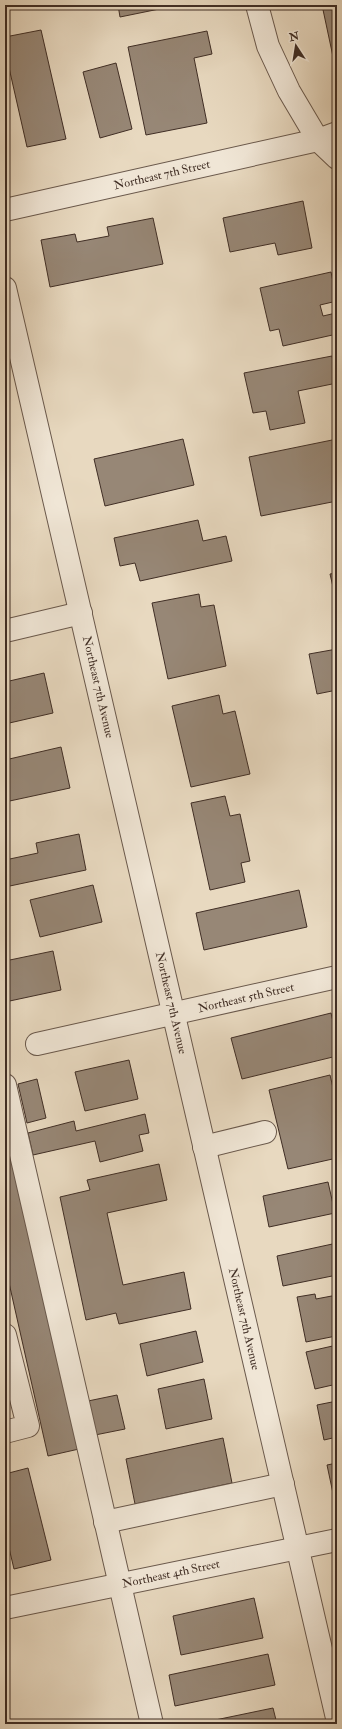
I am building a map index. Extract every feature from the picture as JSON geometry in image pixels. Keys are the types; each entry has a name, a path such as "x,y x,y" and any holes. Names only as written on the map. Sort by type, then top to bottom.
{"street":[{"path":"257,5 268,46 289,91 328,137 337,158"},
{"name":"Northeast 7th Street","path":"5,210 328,137"},
{"name":"Northeast 7th Avenue","path":"5,288 337,1718"},
{"path":"5,631 81,613"},
{"name":"Northeast 5th Street","path":"37,1044 337,978"},
{"path":"5,1085 152,1724"},
{"path":"204,1146 265,1132"},
{"path":"5,1432 28,1426 6,1339"},
{"path":"105,1522 283,1484"},
{"name":"Northeast 4th Street","path":"5,1608 337,1540"}],"building":[{"path":"118,5 169,5 169,7 120,17"},
{"path":"322,5 337,5 337,66 335,66"},
{"path":"41,30 66,139 27,147 5,50 5,37"},
{"path":"207,31 212,54 194,58 207,123 146,135 128,47"},
{"path":"116,63 132,129 100,138 83,72"},
{"path":"303,201 312,248 278,255 275,243 230,252 223,218"},
{"path":"153,218 163,264 50,287 41,240 75,234 77,242 109,236 107,227"},
{"path":"331,272 337,301 320,305 323,316 336,313 337,334 283,346 279,329 270,331 260,288"},
{"path":"332,356 337,383 298,391 305,423 270,430 266,411 253,413 244,373"},
{"path":"183,439 194,485 105,506 94,459"},
{"path":"337,439 337,501 261,516 249,457"},
{"path":"198,520 203,541 226,536 232,561 140,581 135,563 120,566 114,538"},
{"path":"337,573 337,604 330,574"},
{"path":"199,594 201,607 214,605 226,666 168,679 152,603"},
{"path":"337,649 337,690 317,694 309,654"},
{"path":"44,673 53,713 5,724 5,682"},
{"path":"219,695 223,714 235,711 250,774 191,787 172,706"},
{"path":"61,747 70,788 5,802 5,760"},
{"path":"225,796 230,816 240,814 250,861 241,863 245,882 210,890 191,803"},
{"path":"79,834 86,870 5,887 5,860 38,853 36,843"},
{"path":"93,885 102,922 40,937 30,900"},
{"path":"299,890 307,927 204,950 196,913"},
{"path":"53,951 61,990 5,1002 5,961"},
{"path":"331,1013 337,1039 337,1056 242,1079 231,1038"},
{"path":"129,1060 138,1099 85,1111 75,1072"},
{"path":"330,1075 337,1105 337,1158 288,1169 269,1090"},
{"path":"37,1079 46,1118 27,1123 18,1084"},
{"path":"145,1114 149,1133 139,1135 143,1151 100,1162 95,1141 33,1155 28,1133 74,1121 76,1131"},
{"path":"5,1120 79,1449 48,1456 5,1265"},
{"path":"159,1164 167,1200 107,1213 123,1285 184,1272 191,1309 119,1324 116,1313 86,1320 60,1197 90,1190 87,1180"},
{"path":"328,1182 335,1213 269,1227 263,1196"},
{"path":"337,1243 337,1275 283,1286 277,1256"},
{"path":"5,1268 8,1281 5,1282"},
{"path":"315,1294 316,1299 337,1295 337,1320 333,1321 336,1336 306,1342 297,1297"},
{"path":"196,1331 203,1362 147,1376 140,1344"},
{"path":"337,1345 337,1384 315,1389 306,1352"},
{"path":"204,1379 212,1419 166,1429 158,1389"},
{"path":"117,1395 125,1429 95,1435 88,1401"},
{"path":"337,1401 337,1437 324,1440 317,1405"},
{"path":"223,1438 232,1483 135,1504 126,1459"},
{"path":"337,1463 337,1497 334,1498 327,1465"},
{"path":"28,1468 51,1560 14,1569 5,1531 5,1474"},
{"path":"254,1598 263,1638 181,1655 173,1616"},
{"path":"268,1654 275,1685 175,1706 169,1675"},
{"path":"273,1708 277,1724 196,1724"}]}
